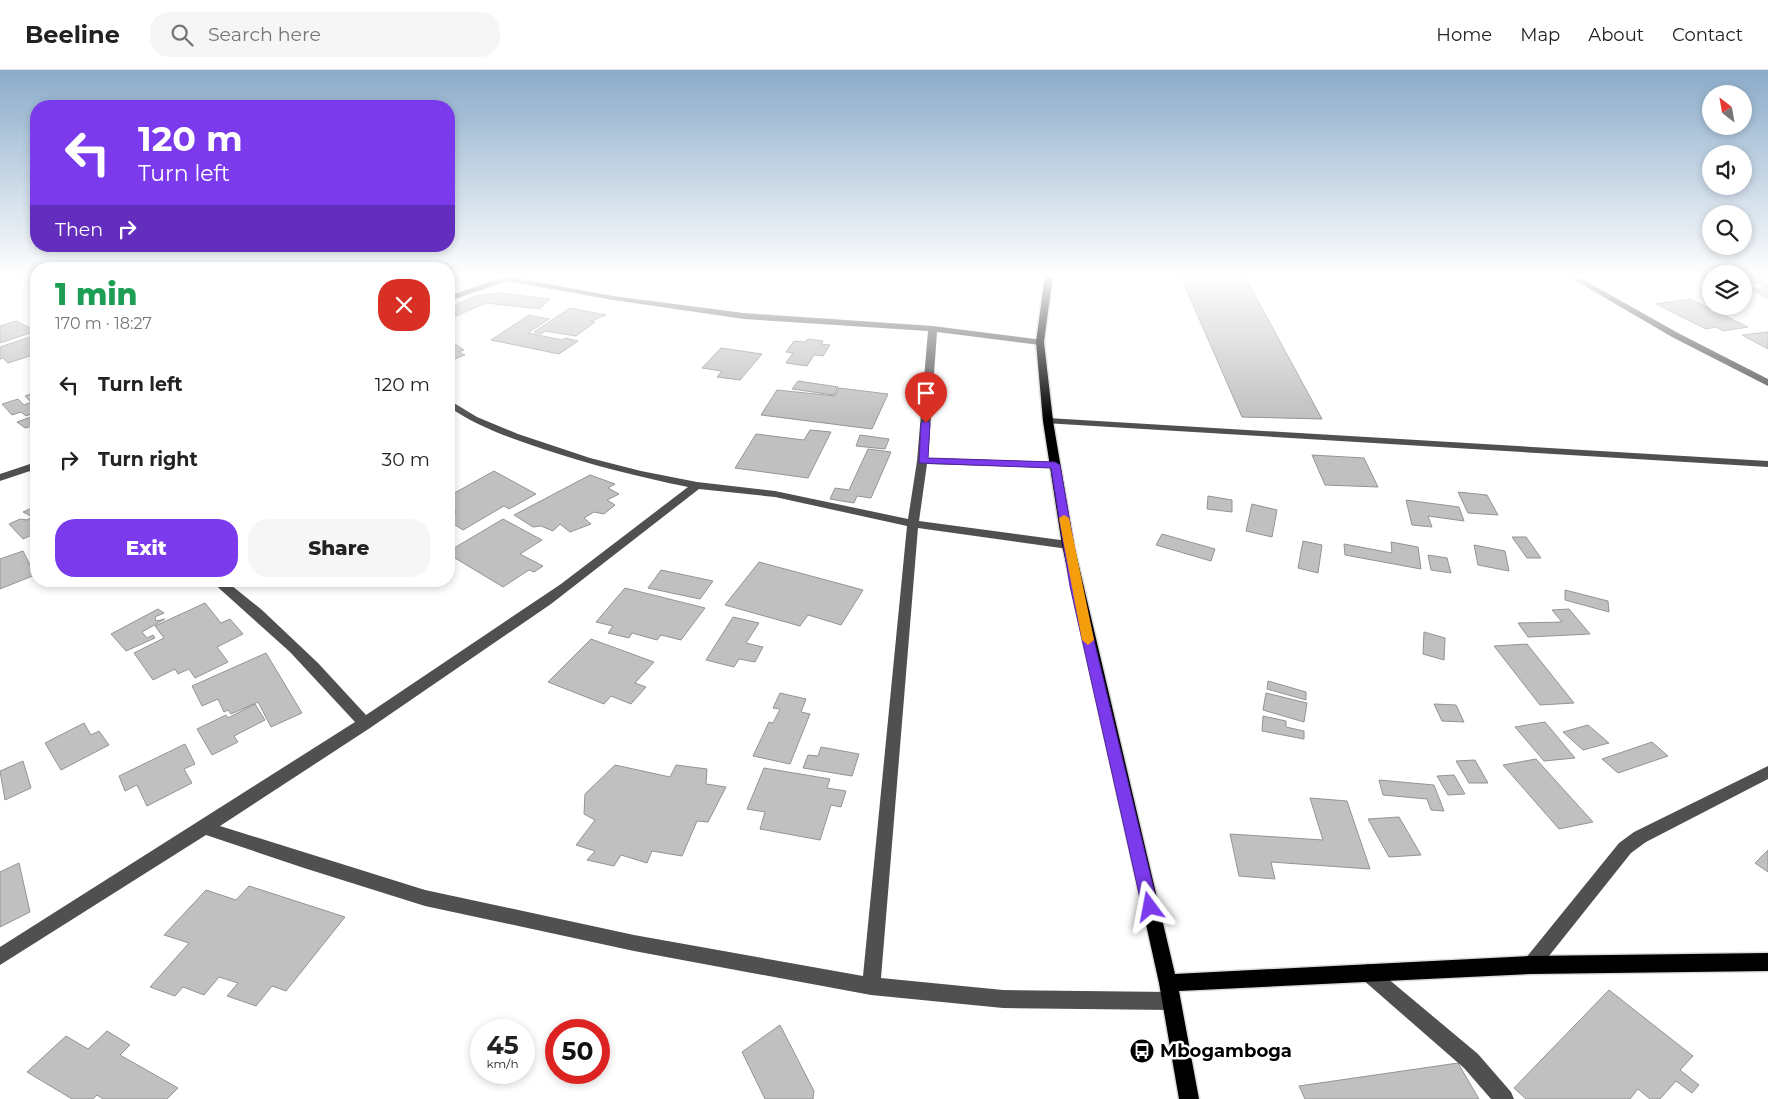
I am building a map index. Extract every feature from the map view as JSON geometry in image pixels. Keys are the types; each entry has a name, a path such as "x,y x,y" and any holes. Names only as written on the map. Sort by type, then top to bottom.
{"main road":[{"path":"1043,323 1040,342 1048,421 1068,545 1168,983 1189,1099"},
{"path":"1168,983 1531,965 1768,962"}],"street":[{"path":"846,323 933,329 1040,342"},
{"path":"1654,323 1768,383"},
{"path":"871,986 913,524 922,461 933,329"},
{"path":"455,407 473,419 586,460 697,485 775,494 913,524 1068,545"},
{"path":"1048,421 1768,464"},
{"path":"922,461 1055,465"},
{"path":"0,478 30,467"},
{"path":"0,957 206,828 365,724 547,600 697,485"},
{"path":"225,587 275,627 320,672 365,724"},
{"path":"1531,965 1625,848 1640,837 1768,772"},
{"path":"206,828 304,861 426,898 634,943 871,986 1003,999 1170,1001"},
{"path":"1368,973 1472,1061 1504,1099"}],"building":[{"path":"10,323 20,323 30,328 30,333 0,343 0,326"},
{"path":"517,323 543,323 528,333 562,340 565,338 578,341 559,354 491,340"},
{"path":"547,323 594,323 576,336 545,331 541,334 534,332"},
{"path":"1201,323 1270,323 1322,419 1242,417"},
{"path":"1694,323 1740,323 1748,327 1723,331 1716,327 1706,329"},
{"path":"1768,332 1768,349 1742,335"},
{"path":"30,337 30,356 8,363 3,358 0,359 0,347"},
{"path":"808,339 823,341 821,344 830,345 823,356 814,355 807,366 786,363 793,353 786,352 794,341 805,342"},
{"path":"455,344 464,350 459,352 465,355 455,359"},
{"path":"721,348 762,354 740,380 717,377 722,371 702,368"},
{"path":"798,381 838,387 834,395 792,389"},
{"path":"839,388 888,394 872,429 761,415 777,390 835,396"},
{"path":"30,394 30,401 25,396"},
{"path":"18,399 24,405 30,402 30,414 26,416 21,412 12,415 2,404"},
{"path":"30,417 30,427 25,428 17,422"},
{"path":"810,430 831,432 808,478 735,468 756,434 804,440"},
{"path":"860,435 889,439 885,449 856,446"},
{"path":"868,449 891,452 871,498 857,496 854,503 830,499 835,488 849,490"},
{"path":"1312,455 1364,458 1378,487 1325,485"},
{"path":"494,471 536,494 509,509 504,506 463,530 455,525 455,493"},
{"path":"590,475 615,484 608,488 619,494 607,500 615,505 604,514 594,512 584,518 591,524 570,532 560,524 553,531 541,526 533,527 514,515"},
{"path":"1458,492 1487,495 1498,515 1468,513"},
{"path":"1208,496 1232,500 1232,512 1207,509"},
{"path":"1406,500 1459,507 1464,521 1428,516 1432,527 1412,525"},
{"path":"1252,504 1277,510 1272,537 1246,531"},
{"path":"30,509 30,516 23,512"},
{"path":"30,518 30,536 23,539 9,524 20,519"},
{"path":"503,519 542,540 520,554 543,566 534,572 529,570 503,587 455,558 455,547"},
{"path":"1162,534 1215,549 1211,561 1156,545"},
{"path":"1512,537 1526,537 1541,558 1527,558"},
{"path":"1303,541 1322,545 1318,573 1298,568"},
{"path":"1391,542 1418,547 1421,569 1345,555 1344,544 1392,553"},
{"path":"1474,545 1505,551 1509,571 1478,565"},
{"path":"23,551 30,565 30,577 0,589 0,559"},
{"path":"1428,555 1447,558 1451,573 1431,570"},
{"path":"759,562 863,590 841,625 808,615 800,626 725,605"},
{"path":"661,570 713,581 700,599 648,588"},
{"path":"625,588 705,608 681,640 661,635 657,640 632,633 629,638 608,633 613,626 596,622"},
{"path":"1565,590 1608,601 1609,612 1565,600"},
{"path":"205,603 221,623 230,619 243,634 217,647 228,662 195,678 189,669 178,674 175,669 153,680 134,653 164,638 155,626"},
{"path":"158,609 164,613 155,617 156,621 165,619 142,632 147,638 153,635 155,638 126,651 111,634"},
{"path":"1569,609 1590,634 1528,637 1518,623 1562,622 1552,610"},
{"path":"733,617 759,623 746,643 763,647 755,662 739,659 734,667 706,660"},
{"path":"1424,632 1445,638 1444,660 1423,654"},
{"path":"591,639 654,662 635,683 646,687 631,704 611,696 604,704 548,682"},
{"path":"1527,644 1574,703 1540,705 1494,646"},
{"path":"266,653 302,713 271,727 258,702 231,714 228,710 224,712 218,699 202,706 192,686"},
{"path":"1268,681 1306,692 1306,700 1267,689"},
{"path":"780,693 806,699 801,712 810,714 790,764 753,756 769,722 773,723 780,709 773,708"},
{"path":"1266,693 1307,703 1304,722 1263,710"},
{"path":"255,704 265,720 234,736 238,742 212,755 197,729 226,715 228,718"},
{"path":"1434,704 1456,705 1464,722 1442,721"},
{"path":"1263,716 1286,721 1286,727 1304,731 1304,739 1262,731"},
{"path":"1545,722 1575,758 1544,761 1515,727"},
{"path":"84,723 91,735 99,731 109,745 61,770 45,743"},
{"path":"1588,725 1609,743 1583,750 1563,732"},
{"path":"1652,742 1668,756 1618,773 1602,759"},
{"path":"185,744 195,764 184,769 192,783 147,806 137,785 125,791 119,776"},
{"path":"821,747 859,754 852,776 803,768 808,755 818,756"},
{"path":"1536,759 1593,822 1559,829 1503,765"},
{"path":"1475,760 1488,783 1469,783 1456,761"},
{"path":"23,761 31,788 5,800 0,771"},
{"path":"615,765 670,777 676,765 707,769 706,784 726,787 708,822 697,821 682,856 652,851 647,863 621,855 614,866 587,860 595,851 576,845 595,820 584,814 585,794"},
{"path":"764,768 830,779 827,788 846,791 841,807 831,805 820,840 760,829 765,812 747,809"},
{"path":"1454,775 1465,794 1448,795 1437,776"},
{"path":"1379,780 1434,785 1444,811 1431,810 1427,799 1383,795"},
{"path":"1310,798 1347,801 1370,869 1271,862 1275,879 1239,876 1230,834 1323,840"},
{"path":"1399,817 1421,855 1389,857 1368,819"},
{"path":"1768,850 1768,872 1755,863"},
{"path":"19,863 30,912 0,927 0,872"},
{"path":"249,886 345,917 286,991 272,986 256,1006 227,996 238,983 219,977 204,995 183,987 175,996 150,987 189,943 164,935 206,890 236,900"},
{"path":"1609,990 1693,1056 1680,1070 1699,1085 1692,1093 1676,1081 1660,1099 1650,1099 1638,1089 1630,1099 1526,1099 1514,1088"},
{"path":"780,1025 814,1091 813,1099 765,1099 742,1052"},
{"path":"107,1031 130,1045 120,1055 178,1088 167,1099 103,1099 97,1095 93,1099 72,1099 27,1072 66,1036 88,1049"},
{"path":"1458,1063 1479,1099 1305,1099 1299,1086"}],"slow traffic":[{"path":"1064,518 1088,640"}],"place":[{"name":"Mbogamboga","path":"1142,1051"}],"route":[{"path":"926,423 922,461 1055,465 1076,586 1150,907"}]}
